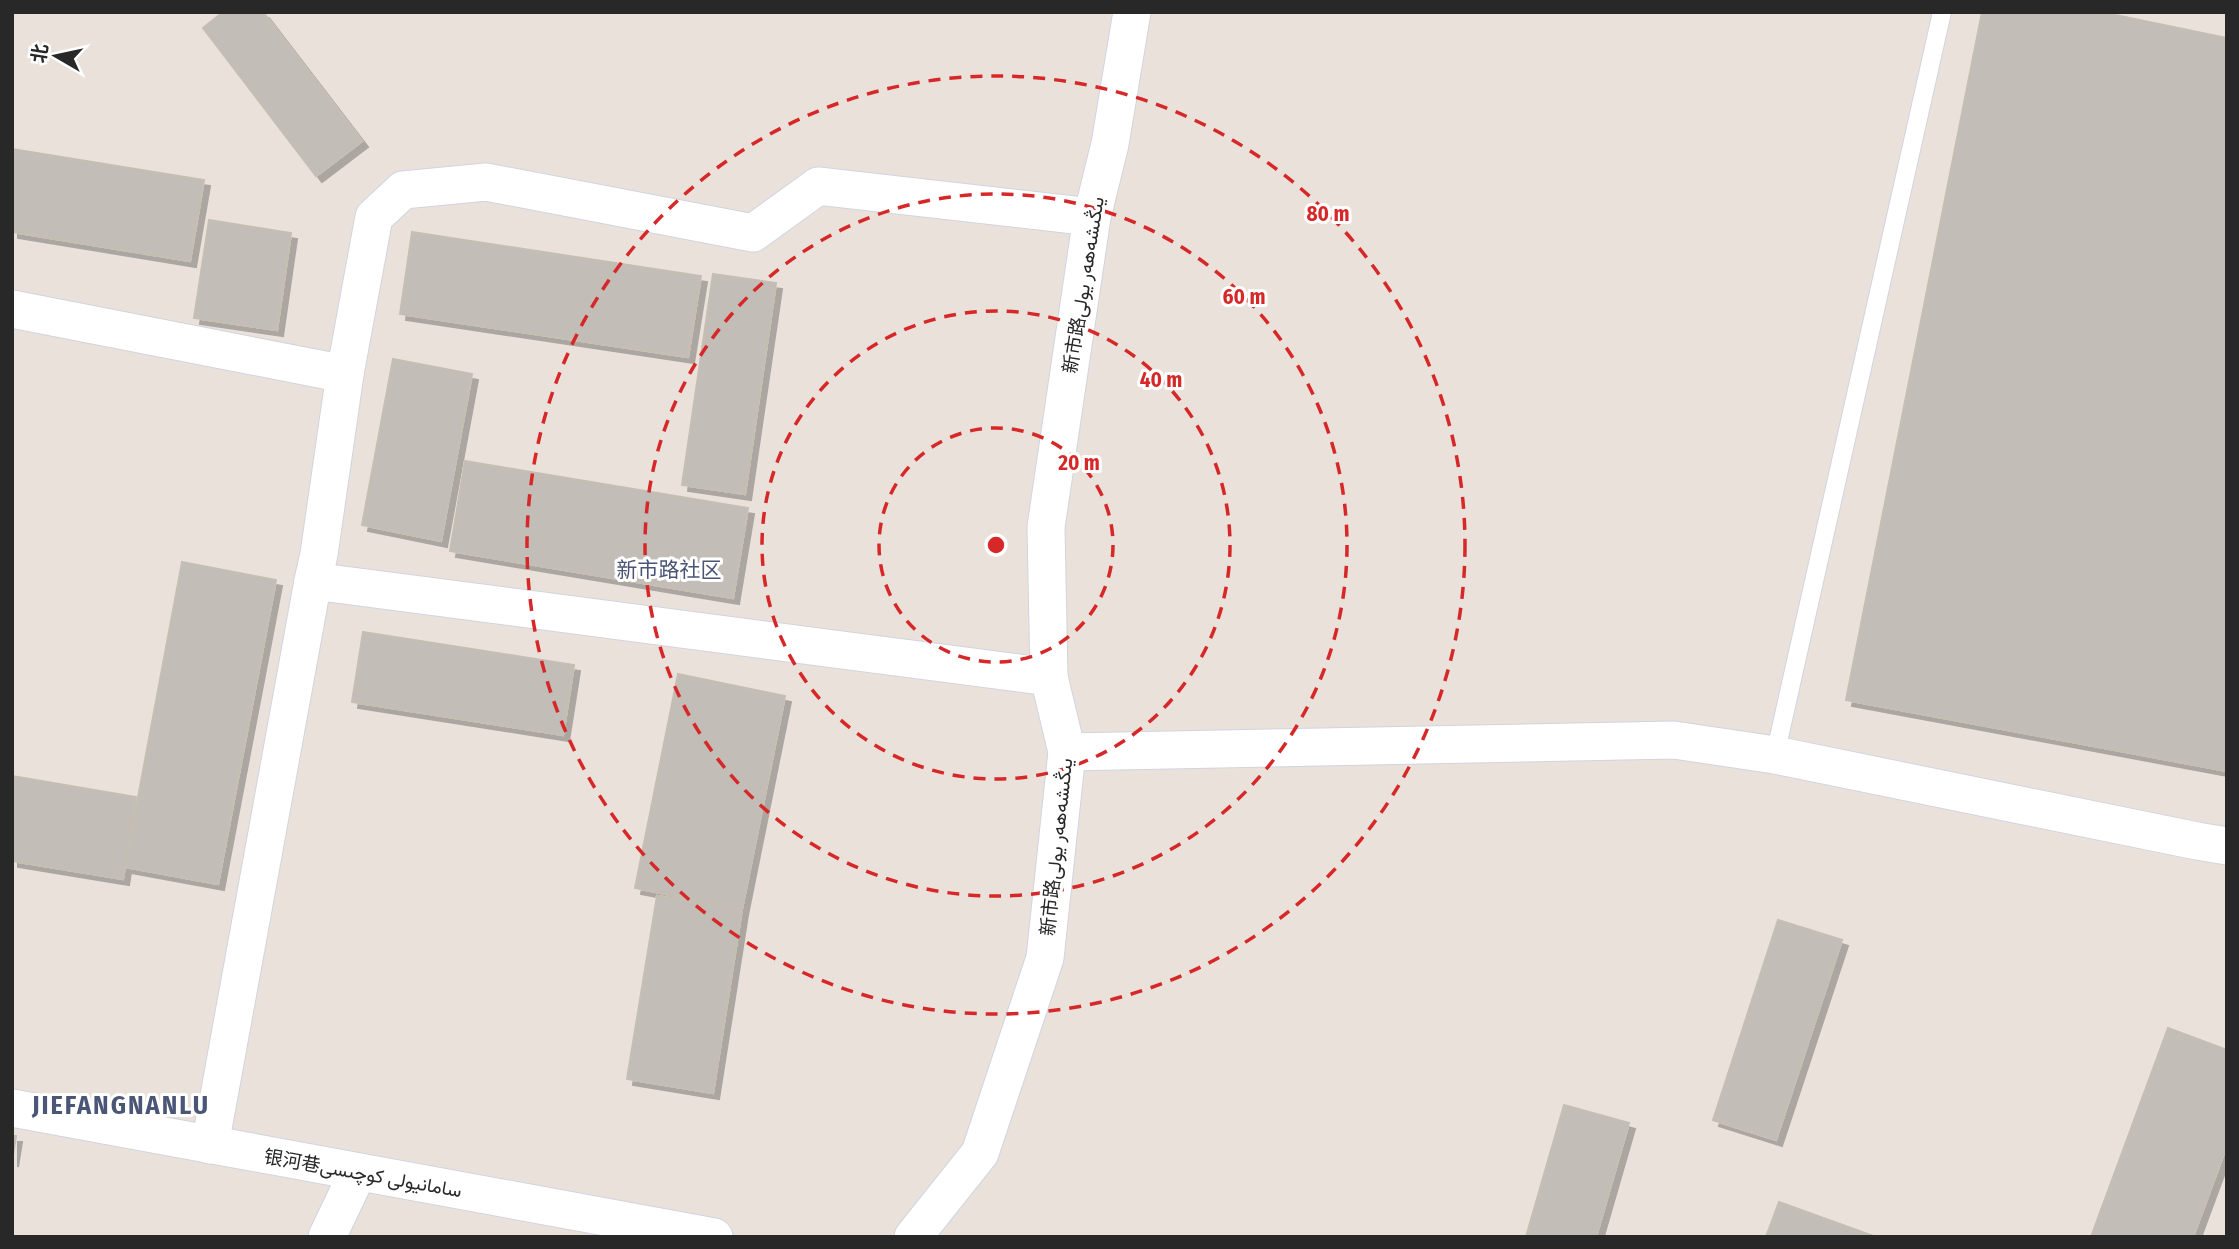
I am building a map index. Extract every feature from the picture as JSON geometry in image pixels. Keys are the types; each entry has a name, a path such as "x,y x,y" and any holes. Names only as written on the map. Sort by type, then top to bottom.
{"street":[{"name":"新市路يىڭىشەھەر يولى","path":"913,1237 979,1153 1045,958 1067,752 1049,677 1046,527 1092,217 1110,144 1132,12"},
{"path":"210,1144 319,554 345,374 374,217 402,190 486,182 753,233 818,186 1092,217"},
{"path":"12,309 345,374"},
{"path":"313,581 1049,677"},
{"path":"1067,752 1674,740 1775,755 2227,846"},
{"name":"银河巷سامانيولى كوچىسى","path":"12,1108 714,1237"},
{"path":"327,1237 358,1172"}],"lane":[{"path":"1775,755 1941,12"}],"building":[{"path":"223,12 263,12 362,141 316,176 203,28"},
{"path":"1982,12 2101,12 2227,38 2227,771 1846,700"},
{"path":"12,149 204,180 190,261 12,232"},
{"path":"209,220 291,233 277,330 194,318"},
{"path":"412,232 701,276 688,357 400,314"},
{"path":"713,274 776,283 745,494 682,485"},
{"path":"393,359 472,374 441,541 362,525"},
{"path":"465,461 748,508 733,598 450,551"},
{"path":"182,562 276,580 218,884 125,867"},
{"path":"363,632 574,665 563,735 352,702"},
{"path":"678,674 785,696 742,909 635,888"},
{"path":"12,776 136,797 123,879 12,861"},
{"path":"657,896 742,909 713,1093 627,1079"},
{"path":"1778,920 1842,940 1776,1140 1713,1120"},
{"path":"2168,1028 2227,1050 2227,1145 2193,1237 2091,1237"},
{"path":"1564,1105 1629,1123 1596,1237 1526,1237"},
{"path":"12,1136 16,1136 12,1161"},
{"path":"1779,1202 1876,1237 1766,1237"}],"district":[{"name":"新市路社区","path":"669,570"},
{"name":"JIEFANGNANLU","path":"121,1105"}]}
